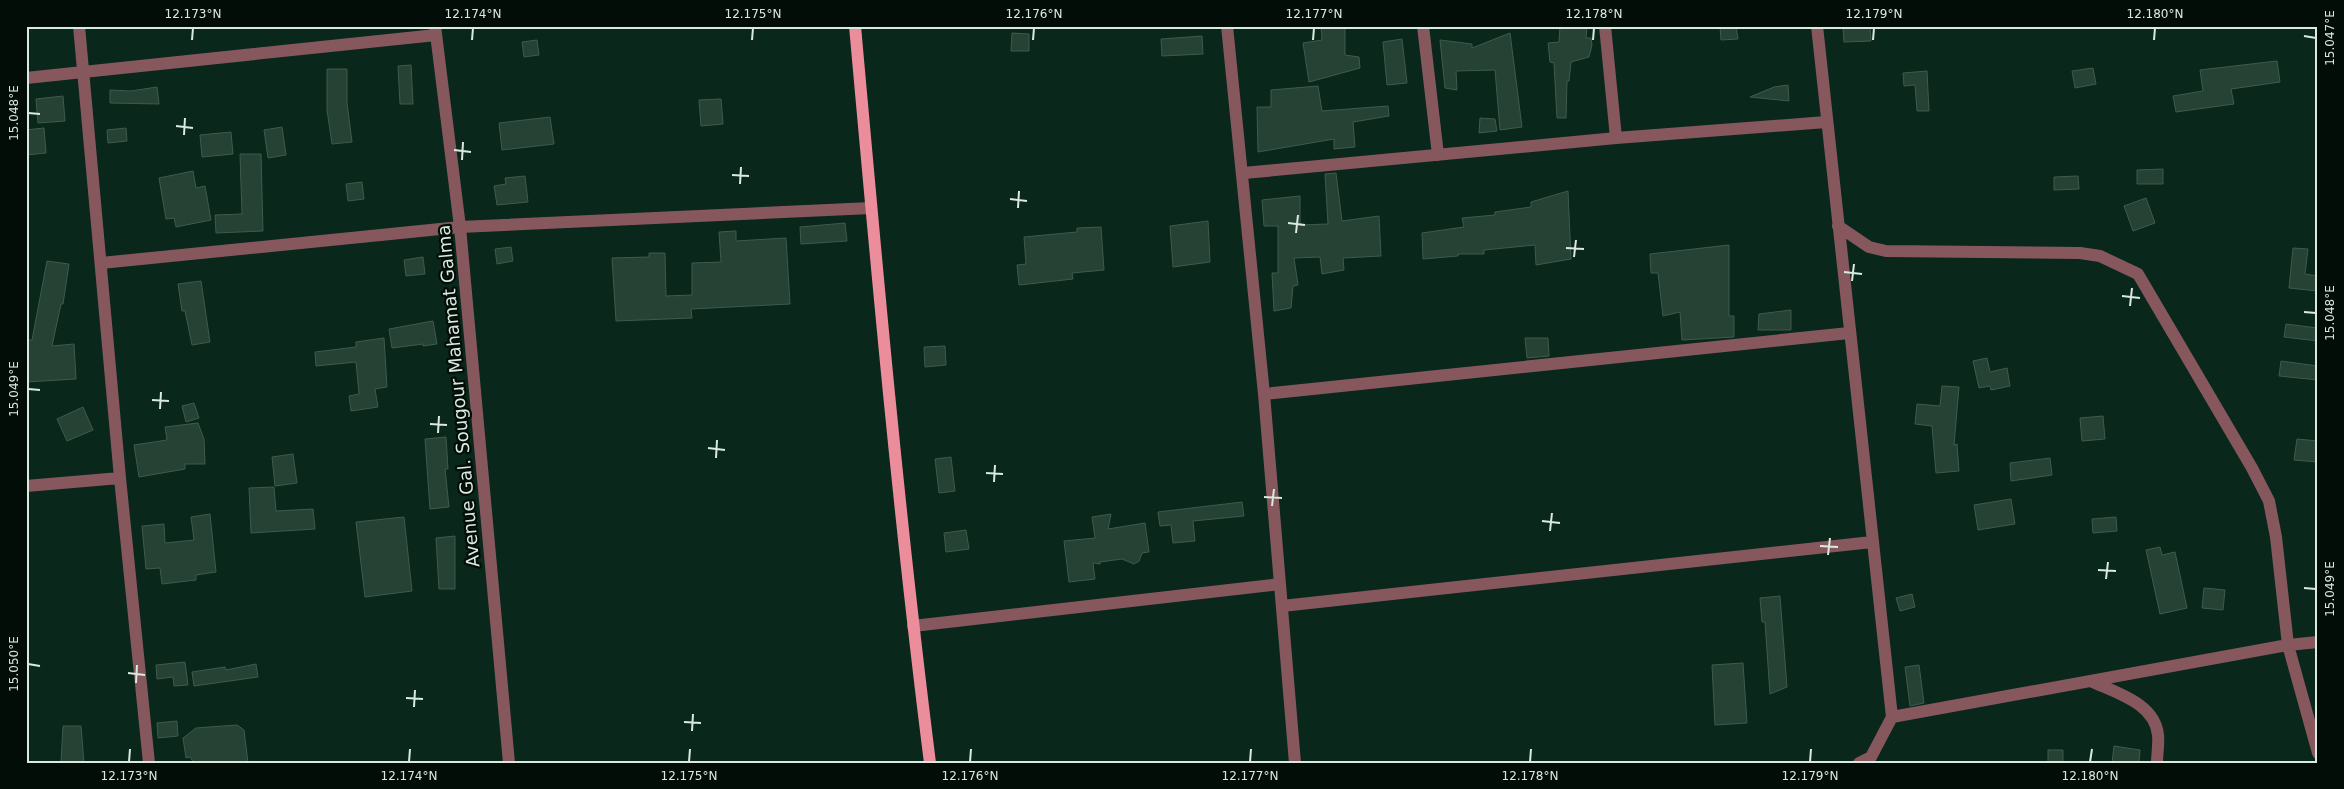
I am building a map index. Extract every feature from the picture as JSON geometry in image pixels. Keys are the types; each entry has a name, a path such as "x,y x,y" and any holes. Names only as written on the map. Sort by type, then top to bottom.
{"main road":[{"path":"855,26 871,208 913,626 930,763"}],"street":[{"path":"79,26 120,478 149,763"},
{"path":"1227,26 1244,173 1295,763"},
{"path":"1423,26 1438,155"},
{"path":"1605,26 1616,138"},
{"path":"1817,26 1892,717 1872,757 1859,763"},
{"path":"26,78 436,30"},
{"name":"Avenue Gal. Sougour Mahamat Galma","path":"436,30 460,227 509,763"},
{"path":"1244,173 1616,138 1826,122"},
{"path":"101,262 460,227 871,208"},
{"path":"1838,226 1869,247 1886,251 2080,254 2100,256 2138,274 2252,468 2269,501 2276,537 2288,645 2318,753"},
{"path":"1264,394 1849,333"},
{"path":"26,486 120,478"},
{"path":"1282,606 1872,542"},
{"path":"913,626 1280,584"},
{"path":"1892,717 2288,645 2318,642"},
{"path":"2091,681 2143,706 2151,716 2158,734 2157,763"}],"building":[{"path":"1321,26 1345,26 1345,55 1359,57 1360,68 1309,82 1303,43 1322,40"},
{"path":"1560,26 1587,26 1586,38 1591,38 1592,45 1589,57 1571,62 1569,81 1567,81 1566,118 1557,118 1554,63 1550,62 1548,43 1559,42"},
{"path":"1720,26 1736,26 1738,39 1721,40"},
{"path":"1843,26 1870,26 1871,41 1844,42"},
{"path":"1012,33 1029,34 1029,51 1011,51"},
{"path":"1510,33 1522,127 1500,130 1495,70 1456,71 1457,90 1445,88 1440,40 1472,44 1472,48"},
{"path":"1202,36 1203,54 1162,56 1161,39"},
{"path":"1402,39 1407,83 1387,85 1383,42"},
{"path":"537,40 539,55 524,57 522,42"},
{"path":"2277,61 2280,82 2231,89 2234,104 2176,112 2173,96 2203,91 2200,70"},
{"path":"411,65 413,104 400,104 398,66"},
{"path":"2093,68 2096,84 2075,88 2072,71"},
{"path":"327,69 347,69 347,103 352,142 332,144 327,110"},
{"path":"1927,71 1929,111 1917,111 1915,85 1904,86 1903,73"},
{"path":"1788,85 1789,101 1750,97 1774,87"},
{"path":"1318,86 1322,111 1388,106 1389,116 1353,122 1355,147 1334,149 1334,139 1258,152 1257,107 1271,107 1271,90"},
{"path":"157,87 159,104 110,103 110,90 131,91"},
{"path":"63,96 65,121 38,123 36,99"},
{"path":"721,99 723,124 701,126 699,100"},
{"path":"550,117 554,144 502,150 499,123"},
{"path":"1480,118 1495,119 1497,131 1479,133"},
{"path":"282,127 286,155 268,158 264,130"},
{"path":"44,128 46,153 26,155 26,130"},
{"path":"126,128 127,141 108,143 107,130"},
{"path":"231,132 233,154 202,157 200,135"},
{"path":"240,154 261,154 263,231 216,233 215,215 242,214"},
{"path":"2163,169 2163,184 2137,184 2137,170"},
{"path":"193,171 196,188 205,186 211,220 176,227 174,218 166,219 159,178"},
{"path":"1336,173 1342,221 1379,216 1381,256 1343,258 1344,270 1322,274 1320,257 1294,258 1298,285 1293,286 1291,308 1274,311 1272,273 1278,273 1278,226 1264,226 1262,200 1300,196 1300,225 1328,224 1325,174"},
{"path":"525,176 528,202 497,205 494,186 506,184 505,178"},
{"path":"2078,176 2079,189 2054,190 2054,177"},
{"path":"362,182 364,199 348,201 346,184"},
{"path":"1568,191 1571,259 1536,265 1535,245 1484,250 1484,254 1458,254 1458,256 1423,259 1422,233 1464,227 1462,218 1495,215 1495,212 1531,207 1531,202"},
{"path":"2146,198 2155,223 2133,231 2124,206"},
{"path":"1208,221 1210,262 1173,267 1170,226"},
{"path":"845,223 847,241 801,244 800,227"},
{"path":"1101,227 1104,270 1072,273 1073,279 1019,285 1017,265 1026,264 1024,237 1077,232 1077,228"},
{"path":"736,231 736,241 786,238 790,304 691,309 692,318 616,321 612,258 649,257 649,253 665,253 666,296 692,295 692,263 721,262 719,232"},
{"path":"1729,245 1729,316 1734,316 1734,337 1682,340 1680,312 1663,316 1658,273 1651,273 1650,254"},
{"path":"511,247 513,261 497,264 495,249"},
{"path":"2293,248 2308,249 2305,274 2318,276 2318,291 2289,288"},
{"path":"423,257 425,274 406,276 404,260"},
{"path":"47,261 69,264 63,304 61,304 52,346 74,344 76,379 26,382 26,340 32,340"},
{"path":"201,281 210,342 192,345 185,311 182,311 178,284"},
{"path":"1791,310 1791,330 1758,330 1759,314"},
{"path":"433,321 437,344 392,348 389,329"},
{"path":"2286,324 2318,328 2318,341 2284,337"},
{"path":"384,338 387,387 375,389 378,407 351,411 349,396 359,394 356,362 316,366 315,352 356,347 356,342"},
{"path":"1525,338 1548,338 1549,356 1527,358"},
{"path":"945,346 946,365 925,367 924,347"},
{"path":"1987,358 1990,372 2007,368 2010,386 1991,390 1990,386 1979,388 1973,361"},
{"path":"2281,361 2318,366 2318,380 2279,376"},
{"path":"1942,386 1959,387 1954,445 1957,444 1959,471 1936,473 1932,426 1915,424 1917,404 1940,406"},
{"path":"194,403 199,418 186,422 182,406"},
{"path":"83,407 93,430 67,441 57,419"},
{"path":"2103,416 2105,439 2082,441 2080,418"},
{"path":"198,423 204,439 205,464 185,464 185,469 139,477 134,445 167,440 165,427"},
{"path":"446,437 448,469 445,469 449,507 430,509 425,439"},
{"path":"2297,439 2318,441 2318,462 2294,460"},
{"path":"293,454 297,483 275,486 272,457"},
{"path":"951,457 955,491 939,493 935,459"},
{"path":"2050,458 2052,475 2011,481 2010,463"},
{"path":"274,487 276,511 313,509 315,529 251,533 249,488"},
{"path":"2011,499 2015,524 1978,530 1974,505"},
{"path":"1242,502 1244,516 1193,521 1195,541 1173,543 1171,525 1160,526 1158,512"},
{"path":"210,514 216,572 196,575 196,580 162,584 160,568 146,569 142,526 164,524 165,543 194,540 191,517"},
{"path":"1111,514 1108,529 1145,523 1149,552 1142,553 1139,561 1134,564 1122,559 1100,562 1100,564 1093,563 1095,579 1069,582 1064,541 1095,538 1092,517"},
{"path":"404,517 412,591 365,597 356,522"},
{"path":"2116,517 2117,531 2093,533 2092,519"},
{"path":"966,530 969,549 946,552 944,533"},
{"path":"455,536 455,589 439,589 436,538"},
{"path":"2160,547 2162,555 2175,552 2187,608 2160,614 2146,550"},
{"path":"2204,588 2225,590 2223,610 2202,608"},
{"path":"1912,594 1915,607 1900,611 1896,598"},
{"path":"1780,596 1787,687 1770,694 1765,622 1762,622 1760,598"},
{"path":"185,662 188,685 174,686 173,677 157,679 156,665"},
{"path":"1743,663 1747,723 1715,725 1712,665"},
{"path":"256,664 258,677 194,686 192,672 225,667 226,670"},
{"path":"1919,665 1924,703 1910,706 1905,667"},
{"path":"177,721 178,736 158,738 157,723"},
{"path":"237,725 244,730 248,763 194,763 190,757 186,758 183,738 196,728"},
{"path":"63,726 81,726 84,763 61,763"},
{"path":"2114,746 2140,750 2139,763 2112,763"},
{"path":"2048,750 2063,750 2063,763 2048,763"}]}
